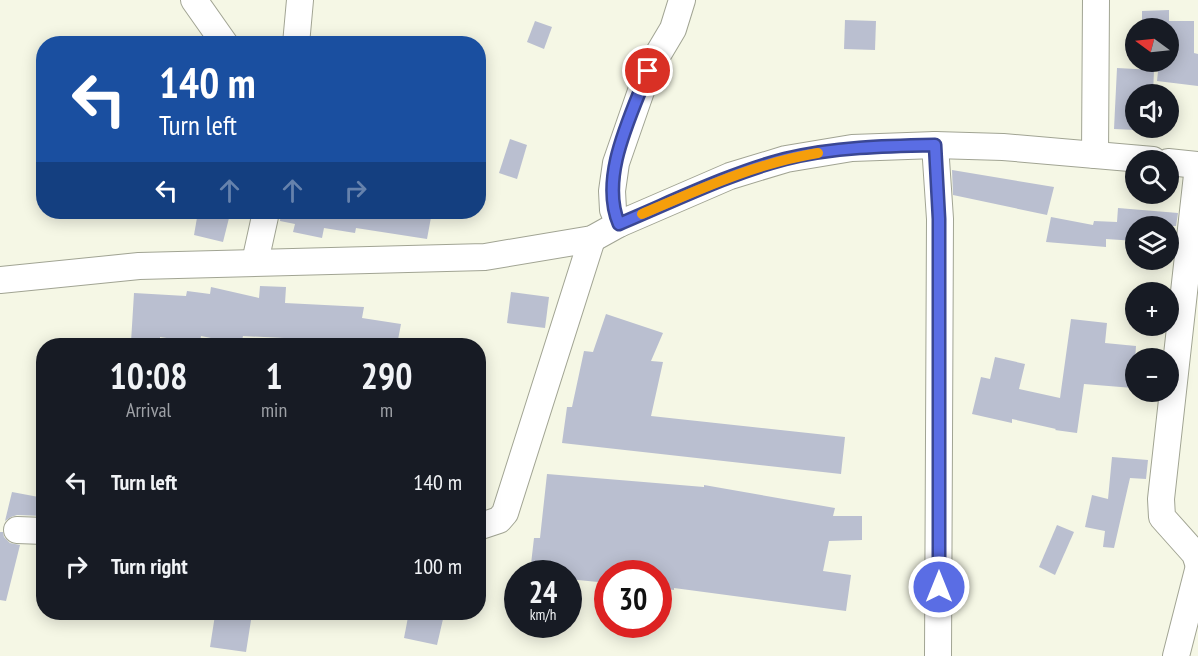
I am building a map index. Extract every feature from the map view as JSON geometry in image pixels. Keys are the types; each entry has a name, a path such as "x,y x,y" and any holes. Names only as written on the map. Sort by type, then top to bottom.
{"street":[{"path":"195,0 220,36"},
{"path":"297,36 300,0"},
{"path":"619,224 613,210 612,190 616,163 648,71 673,29 682,0"},
{"path":"1095,155 1096,0"},
{"path":"935,145 939,219 939,656"},
{"path":"0,280 139,266 485,257 592,239 619,224 730,176 786,159 852,148 935,145 1003,147 1125,158"},
{"path":"1179,163 1198,165 1161,498 1162,518 1195,554 1198,563"},
{"path":"255,262 264,219"},
{"path":"486,524 499,520 505,513 592,239"},
{"path":"16,530 36,531"},
{"path":"1176,656 1198,570"}],"building":[{"path":"1169,10 1169,18 1142,18 1142,11"},
{"path":"845,20 876,21 875,50 844,49"},
{"path":"535,21 552,27 544,49 527,42"},
{"path":"1179,21 1194,21 1194,53 1198,54 1198,86 1157,81 1158,72 1179,72"},
{"path":"1117,68 1125,68 1125,72 1154,72 1153,84 1125,84 1125,130 1114,129"},
{"path":"510,139 527,145 517,179 499,173"},
{"path":"952,170 1054,187 1047,215 953,195"},
{"path":"1118,208 1178,213 1178,216 1125,216 1125,240 1106,239 1106,247 1046,242 1051,217 1093,225 1094,221 1117,222"},
{"path":"197,219 229,219 223,242 194,235"},
{"path":"280,219 431,219 427,239 356,228 355,233 324,228 322,238 293,232 295,224 280,221"},
{"path":"260,286 286,287 285,303 364,307 362,318 401,324 398,338 243,336 242,338 211,338 201,336 201,338 131,338 134,293 186,296 187,291 210,294 211,287 259,298"},
{"path":"511,292 549,297 545,328 507,323"},
{"path":"606,314 663,333 651,361 663,362 651,416 845,437 841,474 562,443 567,407 572,407 584,351 593,352"},
{"path":"1071,319 1107,323 1105,343 1136,346 1136,348 1125,348 1125,387 1084,384 1077,433 1012,419 1012,423 972,414 981,377 990,379 995,357 1025,364 1019,389 1060,398"},
{"path":"1112,457 1148,460 1146,479 1130,478 1114,548 1103,547 1105,531 1085,527 1092,495 1108,499"},
{"path":"547,474 704,487 704,485 835,508 833,516 862,516 862,540 829,541 823,571 851,575 846,611 674,588 672,590 672,560 594,560 594,582 582,580 582,560 531,560 534,538 540,538"},
{"path":"12,492 36,496 36,516 17,515 5,521"},
{"path":"1057,525 1074,532 1055,575 1039,567"},
{"path":"0,532 3,532 4,537 10,543 20,545 6,601 0,600"},
{"path":"214,620 251,620 246,652 210,647"},
{"path":"407,620 443,620 437,645 404,638"}],"slow traffic":[{"path":"642,214 730,176 786,159 818,153"}],"route":[{"path":"648,71 616,163 612,190 613,210 619,224 730,176 786,159 852,148 935,145 939,219 939,587"}]}
